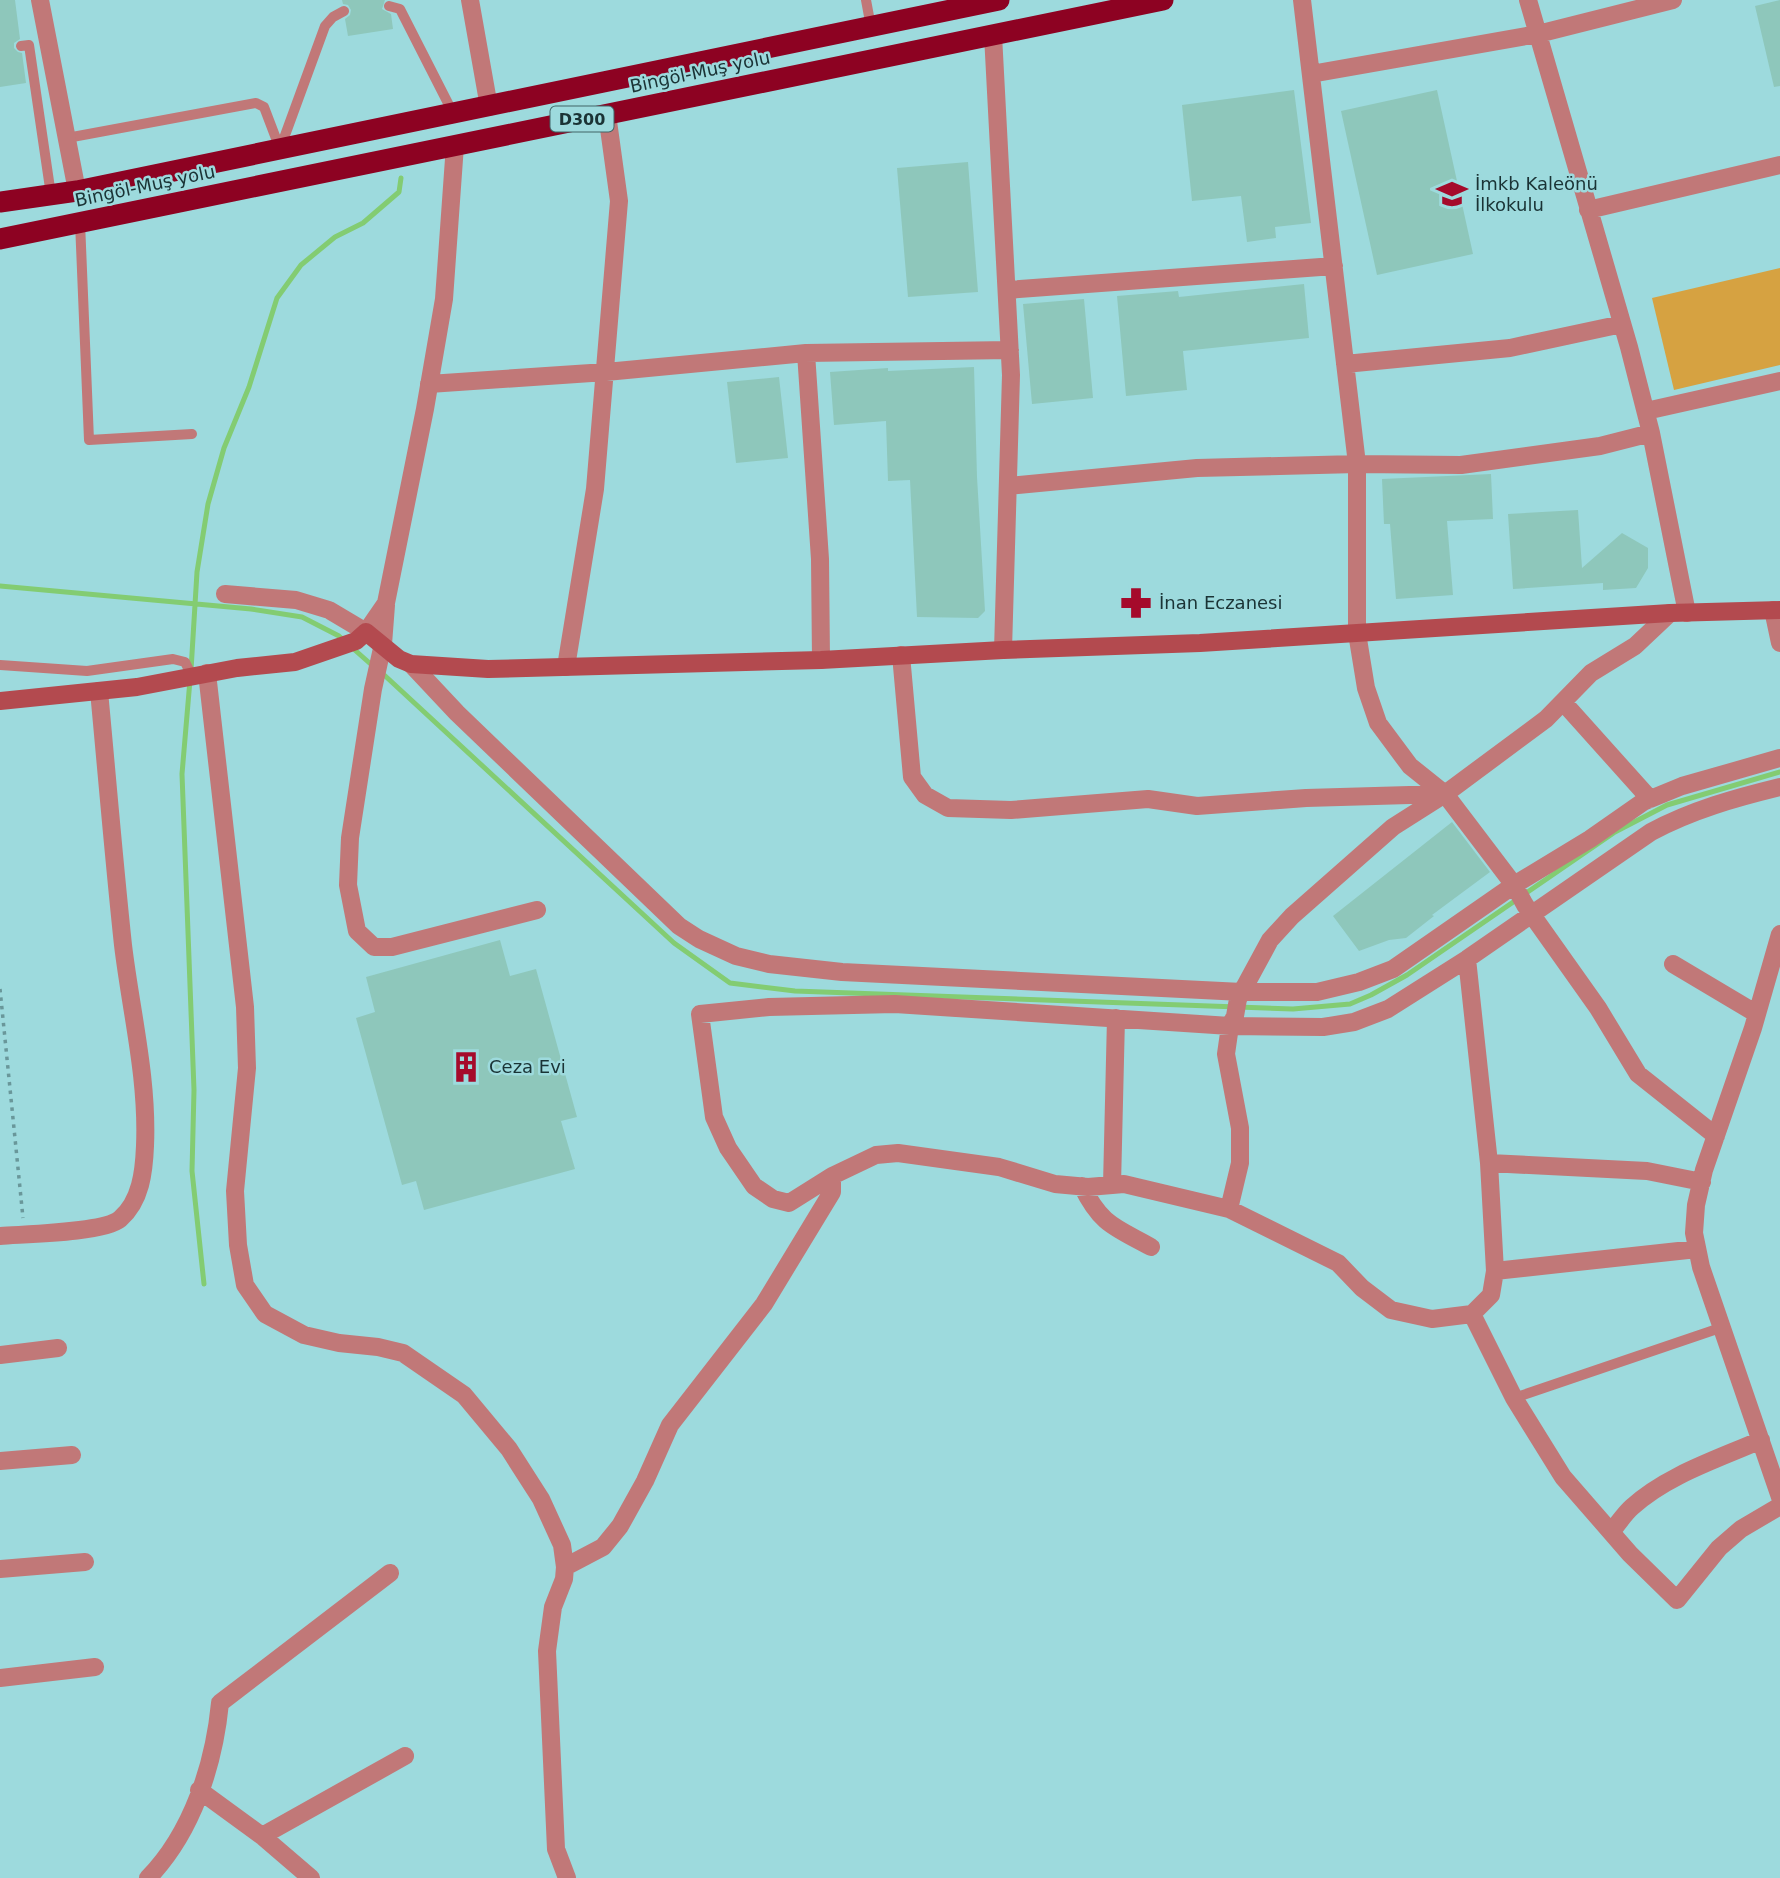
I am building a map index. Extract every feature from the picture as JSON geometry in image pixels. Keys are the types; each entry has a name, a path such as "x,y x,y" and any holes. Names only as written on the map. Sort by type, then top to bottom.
{"highway":[{"name":"Bingöl-Muş yolu","path":"0,202 77,191 999,0"},
{"name":"Bingöl-Muş yolu","path":"0,239 1163,0"}],"street":[{"path":"43,0 77,191"},
{"path":"470,0 489,107"},
{"path":"1303,0 1357,464 1357,633 1366,688 1378,723 1410,766 1444,794 1522,899 1598,1008 1638,1074 1716,1136"},
{"path":"1528,0 1646,411 1678,613"},
{"path":"1311,74 1538,34 1673,0"},
{"path":"993,35 1011,375 1003,650"},
{"path":"566,667 594,489 619,201 607,114"},
{"path":"455,145 444,299 386,603 383,644 373,689 350,838 348,885 356,931 374,947 392,947 537,910"},
{"path":"1588,210 1780,165"},
{"path":"1007,290 1334,266"},
{"path":"1345,364 1510,348 1622,324"},
{"path":"429,384 606,372 806,353 1010,350"},
{"path":"806,353 820,559 821,660"},
{"path":"1646,411 1780,381"},
{"path":"1008,486 1197,468 1357,464 1461,465 1600,446 1651,433"},
{"path":"225,594 296,600 329,610 361,637 383,644 399,659 411,664 488,669 821,660 1200,643 1678,613 1776,610 1780,643"},
{"path":"0,701 99,691 295,662 361,637 386,603"},
{"path":"1229,1209 1240,1163 1240,1128 1226,1054 1236,1008 1270,940 1292,916 1393,827 1444,794 1546,719 1591,673 1635,646 1678,613"},
{"path":"901,655 912,776 925,795 948,808 1012,810 1148,799 1198,806 1306,797 1444,794"},
{"path":"411,664 457,713 661,910 699,939 720,950 769,964 1236,1008 1323,1027 1354,1021 1388,1009 1467,959 1522,899 1590,839 1650,799 1682,786 1780,758"},
{"path":"195,676 246,1007 247,1068 235,1191 238,1245 245,1285 265,1314 304,1335 403,1353 464,1395 509,1449 541,1499 562,1545 565,1567 564,1579 553,1607 547,1651 556,1849 567,1878"},
{"path":"0,1237 98,1227 118,1220 132,1205 141,1184 145,1147 145,1104 124,947 99,691"},
{"path":"1563,702 1650,799"},
{"path":"1467,959 1489,1163 1495,1271 1491,1295 1472,1314 1432,1319 1391,1310 1362,1288 1338,1263 1229,1209 1124,1184 1055,1184 999,1167 898,1153 876,1155 832,1176 789,1203 773,1199 754,1186 728,1148 714,1117 700,1014 781,1006 895,1004 1116,1018 1236,1008 1338,988 1393,969 1681,816 1724,801 1780,787"},
{"path":"1780,934 1702,1182 1696,1205 1694,1233 1701,1267 1780,1497"},
{"path":"1673,964 1757,1014"},
{"path":"1112,1185 1116,1018"},
{"path":"1489,1163 1647,1171 1702,1182"},
{"path":"565,1567 603,1546 620,1526 645,1481 670,1425 764,1304 832,1192 832,1176"},
{"path":"1082,1186 1093,1208 1104,1221 1150,1247"},
{"path":"1495,1271 1697,1249"},
{"path":"1472,1314 1514,1398 1563,1477 1630,1554 1677,1600 1718,1548 1741,1529 1780,1506"},
{"path":"0,1355 58,1348"},
{"path":"1611,1532 1630,1508 1649,1493 1761,1440"},
{"path":"0,1461 72,1455"},
{"path":"0,1569 85,1562"},
{"path":"148,1878 161,1865 187,1825 211,1754 220,1703 390,1573"},
{"path":"0,1678 95,1667"},
{"path":"262,1836 405,1756"},
{"path":"199,1790 262,1836 312,1878"}],"lane":[{"path":"866,0 871,27"},
{"path":"390,6 400,9 453,114"},
{"path":"280,149 325,26 333,17 344,11"},
{"path":"21,47 29,45 51,195"},
{"path":"67,138 256,103 264,107 280,149"},
{"path":"80,222 89,440 192,434"},
{"path":"0,665 87,671 179,660 189,666 195,676"},
{"path":"1514,1398 1723,1327"}],"path":[{"path":"0,989 24,1234"}],"shaded area":[{"path":"1780,268 1780,365 1674,390 1652,298"}],"building":[{"path":"0,0 15,0 20,39 14,43 14,48 22,53 26,83 0,87"},
{"path":"342,0 385,0 382,9 391,14 393,29 348,36 345,19 351,10"},
{"path":"1780,0 1780,86 1774,87 1755,6"},
{"path":"1294,90 1311,223 1275,227 1276,238 1247,242 1241,196 1192,201 1182,105"},
{"path":"1437,90 1473,254 1377,275 1341,111"},
{"path":"968,162 978,292 908,297 897,168"},
{"path":"1304,284 1309,338 1183,351 1187,390 1126,396 1117,296 1178,291 1179,297"},
{"path":"1084,299 1093,398 1032,404 1023,304"},
{"path":"974,367 985,611 978,618 917,617 910,480 888,481 886,421 834,425 830,372"},
{"path":"779,377 788,458 736,463 727,382"},
{"path":"1491,474 1493,519 1447,521 1453,595 1396,599 1390,524 1384,524 1382,479"},
{"path":"1578,510 1582,568 1622,533 1648,548 1648,568 1636,588 1603,590 1603,583 1513,589 1508,514"},
{"path":"1452,822 1490,872 1406,938 1389,940 1359,951 1333,916"},
{"name":"Ceza Evi","path":"500,940 510,976 536,969 577,1117 561,1121 575,1169 424,1210 416,1181 402,1185 356,1018 375,1012 366,977"}],"waterway":[{"path":"191,670 197,572 208,504 224,448 249,387 277,298 301,265 335,237 363,223 399,192 401,178"},
{"path":"0,586 251,609 302,617 339,636 374,667"},
{"path":"382,673 674,943 730,983 795,991 1293,1009 1350,1004 1407,975 1615,832 1667,805 1780,772"},
{"path":"190,680 182,774 194,1090 192,1171 204,1284"}],"place":[{"name":"İmkb Kaleönü İlkokulu","path":"1452,194"},
{"name":"İnan Eczanesi","path":"1136,603"},
{"name":"Ceza Evi","path":"466,1067"}]}
